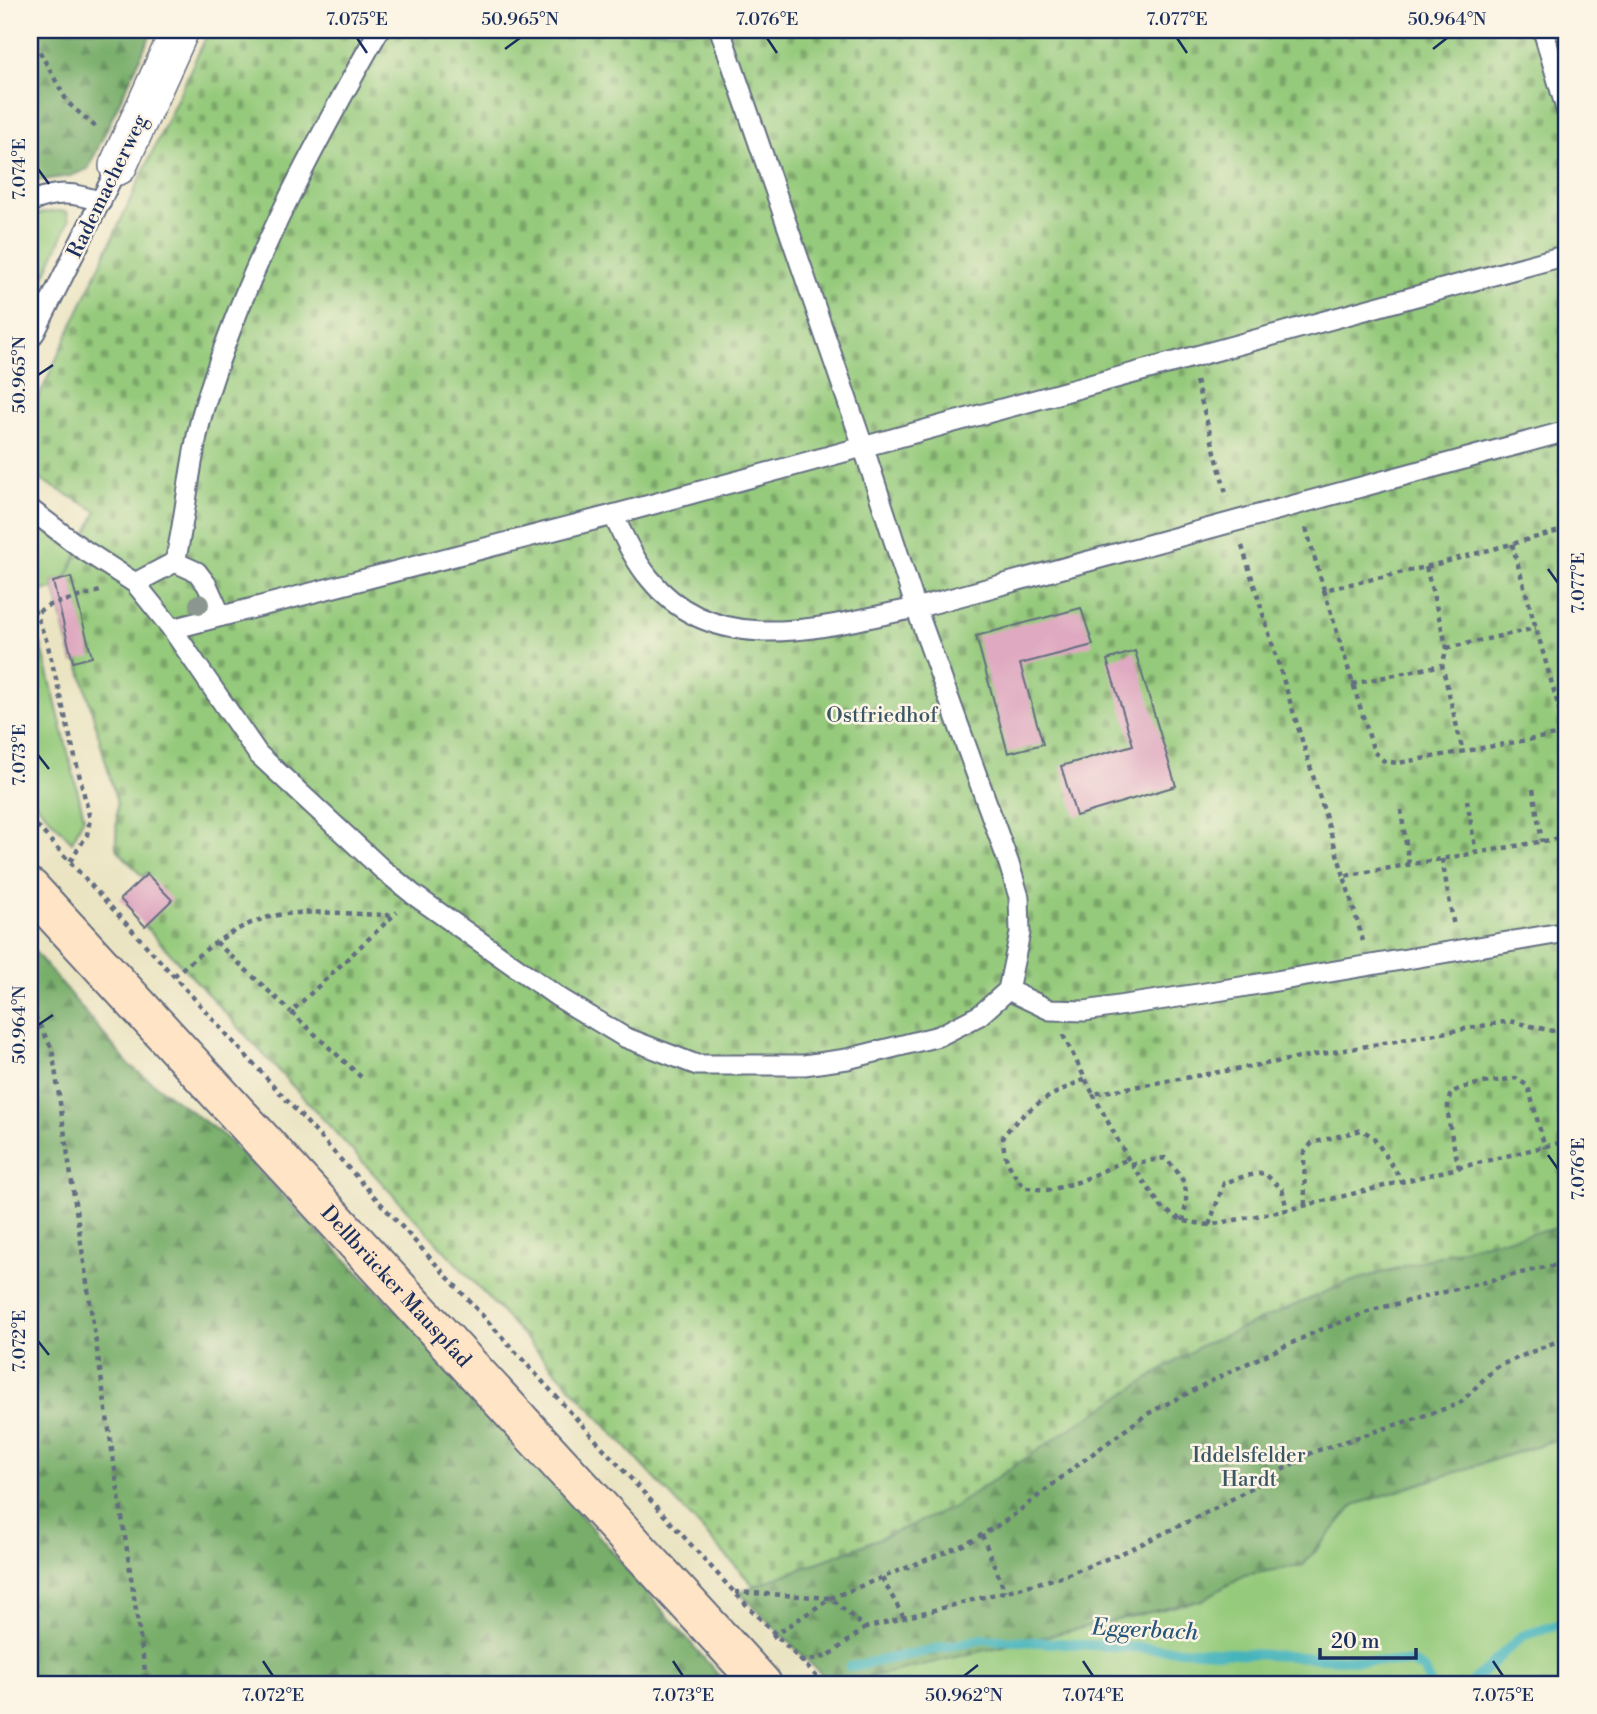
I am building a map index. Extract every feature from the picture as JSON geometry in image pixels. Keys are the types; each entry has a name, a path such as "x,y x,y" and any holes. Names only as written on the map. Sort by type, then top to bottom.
{"main road":[{"name":"Dellbrücker Mauspfad","path":"30,888 752,1674"}],"street":[{"name":"Rademacherweg","path":"121,159 180,30"}],"lane":[{"path":"135,583 175,562 203,412 229,334 268,241 318,136 379,30"},
{"path":"30,509 80,548 135,583 172,629 258,754 382,869 414,895 558,997 624,1037 697,1065 804,1065 939,1036 980,1016 1008,990 1020,933 1019,897 916,608 720,30"},
{"path":"1543,30 1567,112"},
{"name":"Rademacherweg","path":"30,339 121,159"},
{"path":"30,202 61,194 79,194 101,202"},
{"path":"172,629 613,515 1567,255"},
{"path":"613,515 632,553 652,581 678,605 702,618 733,629 764,633 808,629 916,608 1567,431"},
{"path":"175,562 197,572 207,585 221,616"},
{"path":"1008,990 1050,1010 1085,1011 1567,932"}],"path":[{"path":"30,34 68,103 121,159"},
{"path":"1189,358 1234,522 1370,965"},
{"path":"1298,504 1374,752 1384,761 1398,763 1567,733 1512,544"},
{"path":"1324,590 1426,568 1567,529"},
{"path":"1426,568 1447,648 1442,666 1464,752"},
{"path":"30,617 47,606 135,583"},
{"path":"30,600 47,642 90,818 87,835 69,863"},
{"path":"1447,648 1536,628"},
{"path":"1353,684 1442,666"},
{"path":"1533,789 1542,842"},
{"path":"1467,800 1476,853"},
{"path":"1401,810 1409,864"},
{"path":"30,818 734,1592 824,1684"},
{"path":"1344,876 1567,837"},
{"path":"1442,859 1458,950"},
{"path":"291,1012 414,895"},
{"path":"174,976 216,942 242,927 271,916 302,913 394,915"},
{"path":"216,942 361,1077"},
{"path":"30,1007 52,1049 147,1684"},
{"path":"1050,1010 1129,1161 1162,1208 1183,1221 1209,1225 1287,1210 1567,1142 1564,1112 1567,1108"},
{"path":"1093,1094 1510,1021 1552,1031 1567,1025"},
{"path":"1459,1168 1447,1105 1452,1094 1463,1088 1516,1078 1528,1086 1545,1148"},
{"path":"1085,1079 1039,1102 1020,1116 1003,1136 1003,1152 1011,1172 1025,1188 1050,1190 1081,1181 1129,1161 1165,1158 1181,1174 1187,1198 1183,1221"},
{"path":"1305,1206 1304,1153 1311,1143 1362,1130 1374,1138 1403,1182"},
{"path":"1209,1225 1224,1183 1245,1176 1264,1173 1282,1189 1287,1210"},
{"path":"752,1674 774,1635 831,1598 968,1543 1010,1518 1147,1415 1231,1371 1320,1330 1376,1309 1567,1263"},
{"path":"802,1662 828,1656 865,1628 1061,1577 1129,1550 1218,1507 1313,1452 1459,1404 1496,1367 1567,1337"},
{"path":"982,1535 1005,1592"},
{"path":"883,1578 904,1618"},
{"path":"734,1592 831,1598 865,1628"},
{"path":"30,1676 50,1684"}],"green space":[{"path":"30,30 153,30 88,169 70,176 30,182"},
{"name":"Ostfriedhof","path":"209,30 1567,30 1567,1226 1476,1245 1346,1283 1200,1346 952,1508 754,1586 145,926 147,874 143,877 116,848 117,803 78,660 73,662 53,582 66,578 97,511 30,474 30,416"},
{"path":"58,211 67,212 69,221 30,309 30,218"},
{"path":"30,520 90,560 81,585 32,592"},
{"path":"41,644 84,817 72,842 30,797 30,648"},
{"path":"30,946 129,1065 224,1136 463,1378 726,1684 30,1684"},
{"name":"Iddelsfelder Hardt","path":"1567,1226 1567,1436 1354,1505 1303,1565 1244,1575 1202,1600 839,1684 831,1684 739,1592 952,1508 1200,1346 1346,1283 1476,1245"},
{"path":"1567,1436 1567,1684 839,1684 1202,1600 1244,1575 1303,1565 1354,1505"}],"building":[{"path":"71,577 92,657 73,662 53,582"},
{"path":"1081,608 1093,645 1020,664 1043,744 1008,753 976,636"},
{"path":"1135,651 1176,786 1076,816 1061,766 1133,745 1107,660"},
{"path":"147,874 172,900 145,926 120,899"}],"waterway":[{"name":"Eggerbach","path":"1470,1684 1522,1636 1567,1622"},
{"name":"Eggerbach","path":"850,1667 983,1639 1412,1663 1425,1670 1430,1684"}]}
